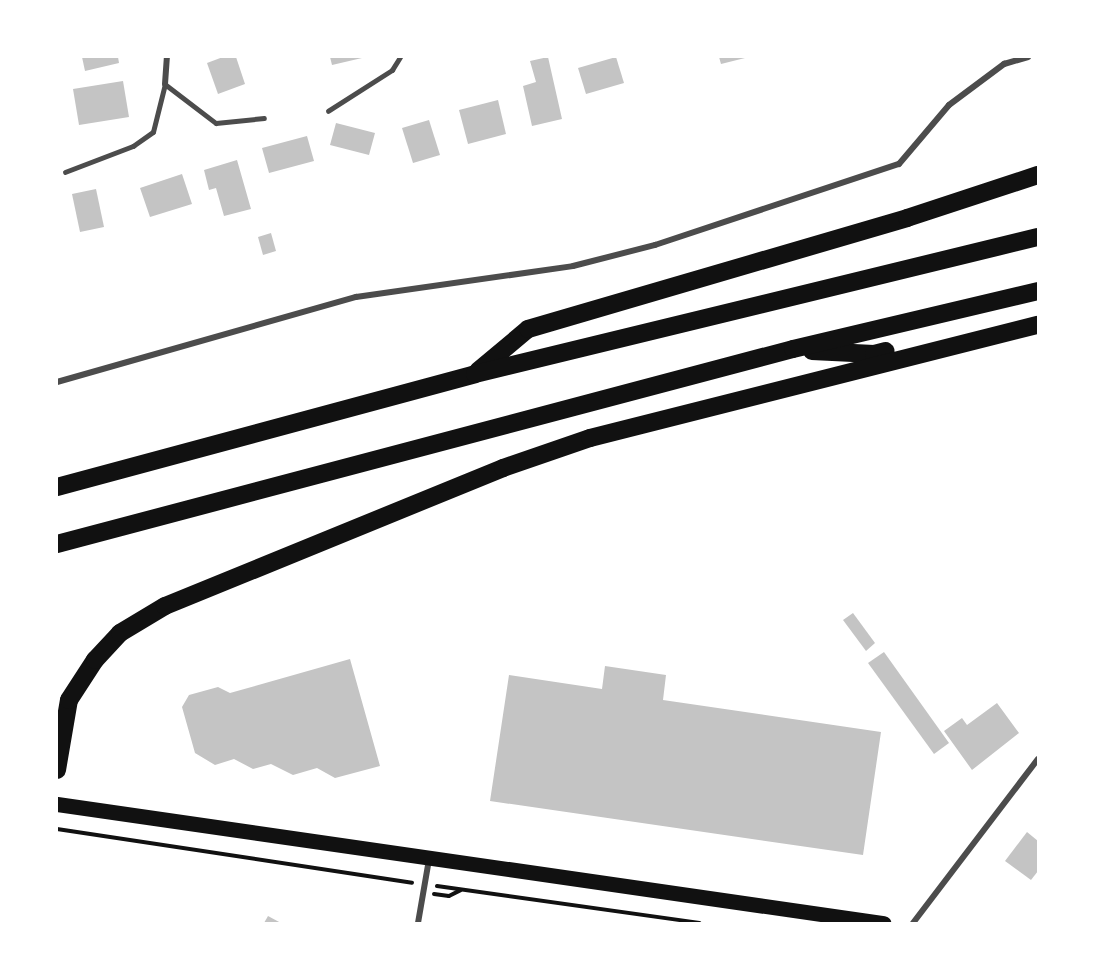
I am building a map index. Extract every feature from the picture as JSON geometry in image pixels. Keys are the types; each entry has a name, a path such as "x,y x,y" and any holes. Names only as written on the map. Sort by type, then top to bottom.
{"highway":[{"path":"475,374 528,329 908,218 1038,175"},
{"path":"57,487 475,374 1038,237"},
{"path":"57,544 793,349 1038,291"},
{"path":"793,349 873,354 1038,314"},
{"path":"57,770 69,700 95,660 120,633 165,606 503,468 590,438 1038,325"}],"main road":[{"path":"57,804 883,923"}],"street":[{"path":"165,84 167,57"},
{"path":"57,382 356,297 573,266 655,245 888,168 899,164 921,141 949,105 1004,63 1028,57"},
{"path":"913,923 1038,759"},
{"path":"418,923 429,859"}],"lane":[{"path":"328,111 392,70 399,57"},
{"path":"65,172 133,147 153,132 165,84 216,123 264,118"}],"path":[{"path":"57,829 394,880"},
{"path":"423,892 449,896 462,890 699,923"}],"building":[{"path":"82,57 118,57 119,63 85,71"},
{"path":"223,57 236,57 245,84 218,94 207,63"},
{"path":"330,57 362,57 362,58 332,65"},
{"path":"548,57 562,119 532,126 523,86 536,82 530,61"},
{"path":"616,57 624,83 586,94 578,68"},
{"path":"719,57 745,57 745,58 721,64"},
{"path":"123,81 129,117 79,125 73,89"},
{"path":"498,100 506,134 468,144 459,110"},
{"path":"429,120 440,155 413,163 402,128"},
{"path":"336,123 375,133 369,155 330,145"},
{"path":"307,136 314,161 269,173 262,148"},
{"path":"237,160 251,209 224,216 216,188 209,190 204,170"},
{"path":"182,174 192,204 150,217 140,188"},
{"path":"96,189 104,227 80,232 72,194"},
{"path":"271,233 276,251 263,255 258,237"},
{"path":"853,613 875,643 866,651 843,620"},
{"path":"884,652 949,743 934,754 868,663"},
{"path":"350,659 380,766 335,778 317,768 293,775 271,764 253,769 234,759 215,765 195,753 182,707 189,695 218,687 230,693"},
{"path":"605,666 666,675 663,700 881,732 863,855 490,801 509,675 602,689"},
{"path":"997,703 1019,733 972,770 944,731 962,718 967,725"},
{"path":"1027,832 1038,841 1038,871 1031,880 1005,861"},
{"path":"268,916 281,923 264,923"}]}
